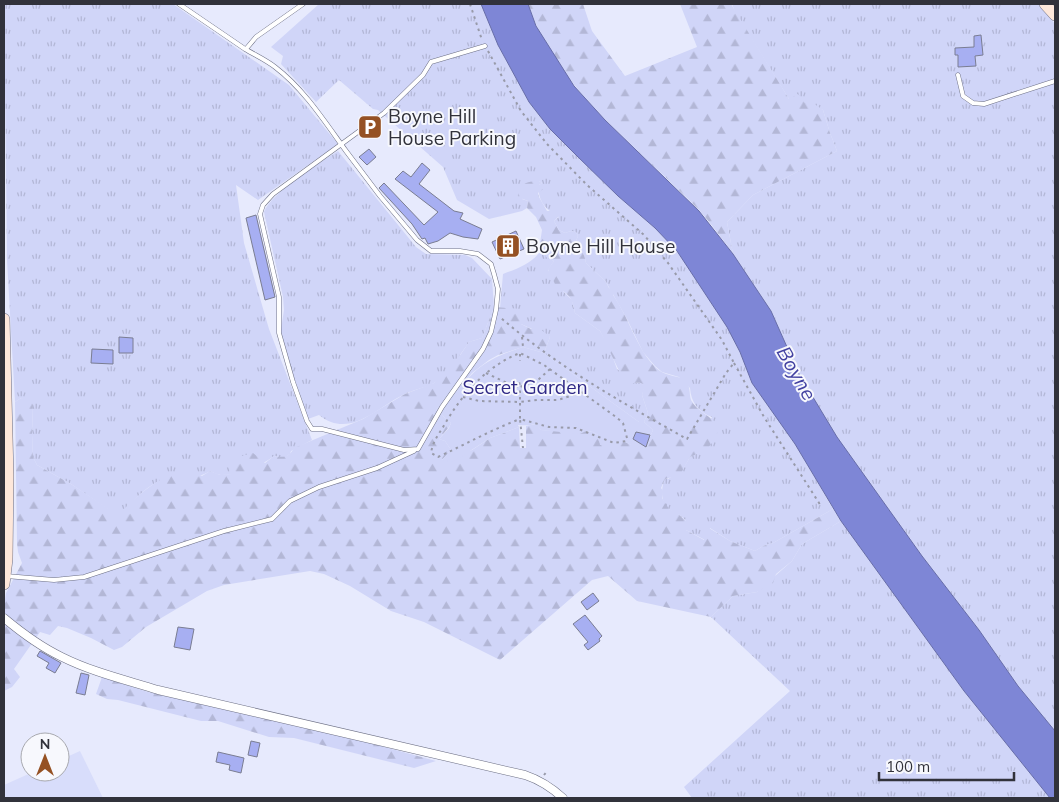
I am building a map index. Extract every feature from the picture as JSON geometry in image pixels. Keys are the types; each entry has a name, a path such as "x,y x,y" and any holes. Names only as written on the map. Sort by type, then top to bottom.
{"street":[{"path":"1045,4 1055,15"},
{"path":"4,319 5,580"},
{"path":"4,618 26,636 62,657 106,675 158,690 525,775 538,780 554,790 562,798"}],"lane":[{"path":"5,580 54,580 84,577 208,536 272,519 290,501 319,487 377,468 418,449 442,407 483,350 496,313 498,289 490,264 478,254 460,251 431,251 417,240 380,196 321,116 294,84 275,66 179,4"},
{"path":"246,49 256,37 302,4"},
{"path":"418,449 404,450 312,429 307,421 293,382 279,333 279,297 260,214 263,205 273,194 384,113 423,75 431,62 485,46"},
{"path":"958,75 963,96 973,103 984,104 1055,82"}],"path":[{"path":"470,4 485,46 521,111 547,144 587,185 644,234 668,263 722,340 764,417 821,506"},
{"path":"496,313 522,336 603,392 687,439 734,363"},
{"path":"522,336 523,347"},
{"path":"520,353 520,361"},
{"path":"520,353 551,369 605,408 623,423 628,438 626,441 614,443 576,428 549,427 520,419 488,431 475,440 438,457 432,453 432,445 451,412 463,397 486,373 505,360 520,353"},
{"path":"486,373 520,387 538,380 551,369"},
{"path":"519,381 523,448"},
{"path":"463,397 478,401 520,402 558,400 582,392"}],"shaded area":[{"path":"80,751 103,798 4,798 4,785 20,778 20,782 70,782 70,756"}],"green space":[{"path":"4,4 173,4 289,85 338,144 258,200 236,185 244,243 269,329 312,440 291,451 284,458 274,456 241,472 221,475 210,471 198,476 160,481 144,491 118,516 71,484 37,465 33,457 33,405 21,398 15,402 7,260"},
{"path":"319,4 481,4 498,45 529,102 550,129 677,251 727,327 740,352 752,383 795,444 833,509 755,551 730,541 710,528 705,540 686,530 686,521 666,506 662,495 663,486 665,478 668,479 683,469 690,457 706,449 712,417 696,406 690,388 679,377 662,372 643,352 606,282 586,263 576,241 578,236 576,232 565,233 559,230 554,221 559,217 543,204 539,196 539,185 542,183 539,181 522,199 528,201 527,208 489,219 457,200 443,167 378,110 373,109 339,80 316,102 281,64 283,56 271,47"},
{"path":"528,4 583,4 592,31 625,76 697,47 680,4 731,4 789,99 798,94 805,103 813,103 823,110 837,151 753,195 727,222 733,254 698,209 601,115 579,90 558,64 541,35"},
{"path":"732,4 1038,4 1055,24 1055,731 1018,686 837,437 799,374 771,311 733,254 727,222 753,195 837,151 823,110 789,99 735,12"},
{"path":"338,151 416,247 426,254 465,255 472,258 492,279 494,307 482,338 469,342 453,364 438,380 431,385 405,394 363,419 342,424 330,422 319,415 308,419 280,336 284,310 283,297 264,212 268,204 285,188"},
{"path":"535,181 542,183 539,185 543,189 538,193 547,211 554,211 559,216 554,221 559,230 565,233 576,232 578,236 576,241 586,263 606,282 609,288 614,290 613,295 646,356 660,371 686,380 693,404 718,425 717,434 706,450 690,457 680,475 665,479 661,488 663,491 662,498 669,509 686,521 686,530 704,540 709,528 730,541 755,551 833,509 841,521 802,544 792,561 776,574 773,583 757,592 733,596 711,617 637,601 608,576 592,580 500,660 424,622 391,611 350,586 324,574 310,571 224,585 207,591 146,627 122,647 114,650 67,628 58,626 50,635 40,632 14,669 20,677 12,687 4,691 4,606 6,593 22,563 17,543 15,402 21,398 30,400 33,405 33,457 37,465 71,484 118,515 145,490 168,476 191,472 202,476 210,471 220,475 231,474 228,466 234,458 253,453 265,463 274,456 286,456 294,448 363,419 405,394 434,383 461,354 469,342 482,338 494,307 519,309 524,316 521,324 531,329 539,328 550,337 544,353 523,347 498,355 472,373 449,401 446,397 436,410 451,423 439,439 445,441 451,450 442,460 472,450 490,438 519,427 520,448 526,448 526,426 536,424 541,430 557,431 560,428 593,432 632,445 650,437 653,430 644,422 648,413 642,395 644,386 641,383 630,384 623,379 600,331 575,313 572,300 566,293 556,291 548,269 554,261 546,257 540,243 542,230 536,217 527,208 528,201 518,197 522,185"},
{"path":"542,249 548,258 554,261 548,270 572,300 575,313 600,331 609,347 617,369 636,383 641,383 645,386 642,395 648,413 644,422 639,422 544,353 550,337 521,324 500,308 503,274 530,261"},
{"name":"Secret Garden","path":"523,347 544,353 639,422 644,422 653,430 648,447 643,451 623,441 616,445 600,445 598,435 593,432 586,431 580,434 541,430 535,424 518,425 519,427 490,438 453,462 442,460 451,450 445,441 439,439 451,423 436,410 445,397 449,401 466,380 481,366 499,356"},
{"path":"841,521 964,691 1050,798 692,798 684,787 790,691 711,617 733,596 757,592 792,561 802,544"},
{"path":"102,677 148,692 355,739 436,761 414,768 294,738 269,737 218,721 201,721 118,700 107,699 96,694"}],"water":[{"name":"Boyne","path":"481,4 528,4 536,26 574,86 605,120 699,211 733,254 771,311 799,374 837,437 1018,686 1055,731 1055,798 1050,798 964,691 841,521 795,444 752,383 740,352 727,327 677,251 550,129 529,102 498,45"}],"building":[{"path":"981,35 983,55 975,56 976,66 958,67 958,55 955,55 955,48 974,47 974,36"},
{"path":"369,149 376,157 367,165 359,157"},
{"path":"422,163 430,170 419,184 454,211 463,213 460,219 482,229 478,239 450,233 438,241 428,244 425,238 422,239 412,224 379,188 384,183 424,225 438,212 395,179 403,171 411,177"},
{"path":"256,215 275,297 265,300 246,218"},
{"name":"Boyne Hill House","path":"516,231 524,249 500,259 492,242"},
{"path":"119,337 133,338 133,353 119,353"},
{"path":"92,349 113,350 113,364 91,363"},
{"path":"636,432 650,435 646,447 633,439"},
{"path":"593,593 599,601 587,610 581,602"},
{"path":"585,615 602,636 599,639 600,641 588,650 584,645 588,642 573,624"},
{"path":"178,627 194,629 190,650 174,647"},
{"path":"40,651 61,663 55,673 46,668 49,663 37,656"},
{"path":"81,673 89,675 85,695 76,693"},
{"path":"251,741 260,743 257,757 248,755"},
{"path":"218,752 244,758 241,773 229,770 230,765 216,762"}],"place":[{"name":"Boyne Hill House Parking","path":"370,127"},
{"name":"Boyne Hill House","path":"508,246"}]}
